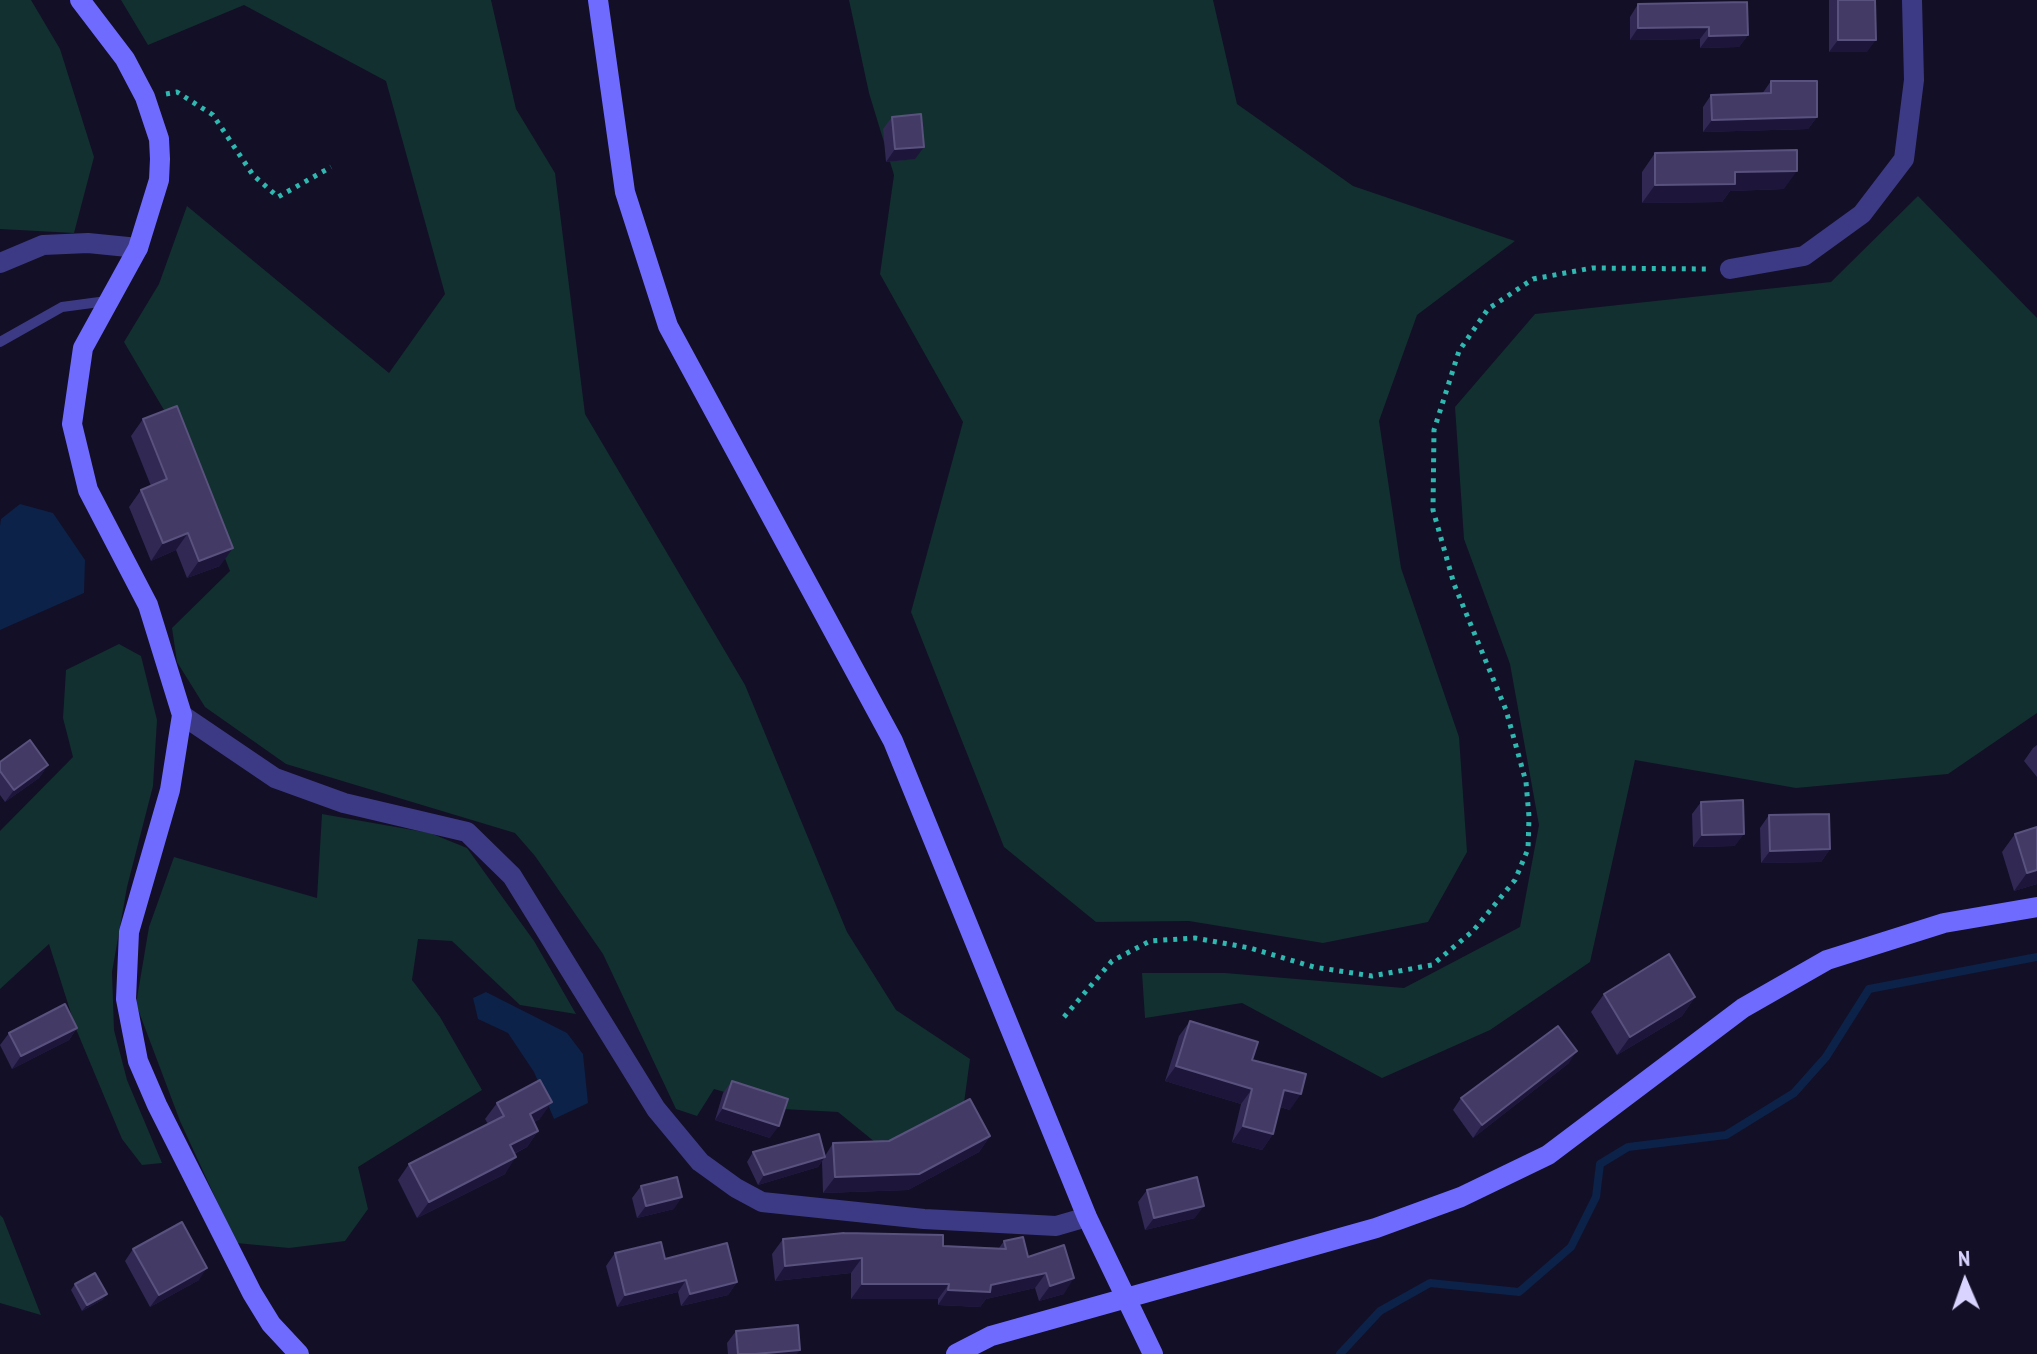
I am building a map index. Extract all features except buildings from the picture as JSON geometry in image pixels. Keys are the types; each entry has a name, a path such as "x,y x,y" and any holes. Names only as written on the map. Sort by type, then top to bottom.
{"street":[{"path":"80,0 125,59 145,97 159,139 160,159 159,180 138,248 83,348 72,424 77,455 88,490 148,605 182,715 170,790 129,932 126,999 138,1061 157,1105 252,1293 271,1324 299,1354"},
{"path":"598,0 625,192 668,326 770,520 893,741 1087,1217 1153,1354"},
{"path":"1730,269 1804,256 1862,214 1904,159 1914,80 1912,0"},
{"path":"0,263 43,245 88,243 138,248"},
{"path":"182,715 275,778 344,803 467,832 512,876 656,1109 700,1162 736,1188 762,1202 924,1219 1056,1226 1087,1217"},
{"path":"956,1354 991,1336 1376,1228 1461,1197 1548,1155 1743,1008 1827,960 1944,923 2037,907"}],"lane":[{"path":"0,342 62,307 109,300"}],"path":[{"path":"145,97 177,92 213,115 253,175 278,197 331,167"},
{"path":"1064,1017 1112,961 1150,941 1195,938 1250,948 1314,967 1372,976 1432,965 1473,931 1515,880 1528,849 1529,817 1526,782 1506,710 1454,584 1433,510 1434,430 1459,351 1488,309 1533,279 1592,268 1730,269"}],"green space":[{"path":"0,0 31,0 60,49 94,157 74,233 0,229"},
{"path":"121,0 491,0 516,109 555,173 585,414 745,685 847,932 896,1010 970,1059 964,1103 881,1147 838,1112 783,1109 714,1089 697,1116 676,1109 603,954 535,856 515,833 286,764 205,707 177,662 172,628 230,571 171,422 124,342 159,284 187,206 389,373 445,294 386,81 244,5 148,45"},
{"path":"849,0 1213,0 1237,104 1353,186 1515,241 1417,315 1379,421 1401,568 1459,737 1467,852 1428,922 1323,943 1189,921 1096,922 1004,847 911,612 963,422 880,274 894,175 869,93"},
{"path":"1918,196 2037,318 2037,713 1948,774 1796,788 1635,760 1590,962 1490,1030 1382,1078 1242,1003 1145,1018 1142,973 1225,973 1404,988 1520,927 1539,825 1510,664 1464,539 1455,407 1535,314 1831,282"},
{"path":"119,644 141,656 157,720 153,786 127,887 112,972 114,1030 127,1080 162,1163 142,1165 122,1139 76,1029 49,944 0,989 0,831 73,757 63,718 66,670"},
{"path":"322,814 430,833 467,848 534,941 576,1014 520,1005 452,941 418,939 412,980 440,1017 482,1090 358,1167 368,1209 345,1241 289,1248 236,1243 180,1121 136,1004 149,927 174,857 317,898"},
{"path":"0,1215 3,1218 41,1315 0,1303"}],"water":[{"path":"20,504 53,513 85,560 84,593 0,630 1,519"},
{"path":"486,992 567,1033 583,1054 588,1103 554,1119 534,1072 508,1033 478,1019 473,998"}],"waterway":[{"path":"1340,1354 1380,1311 1430,1283 1519,1292 1571,1247 1596,1197 1600,1164 1628,1147 1726,1135 1794,1093 1826,1057 1869,989 2037,957"}]}
